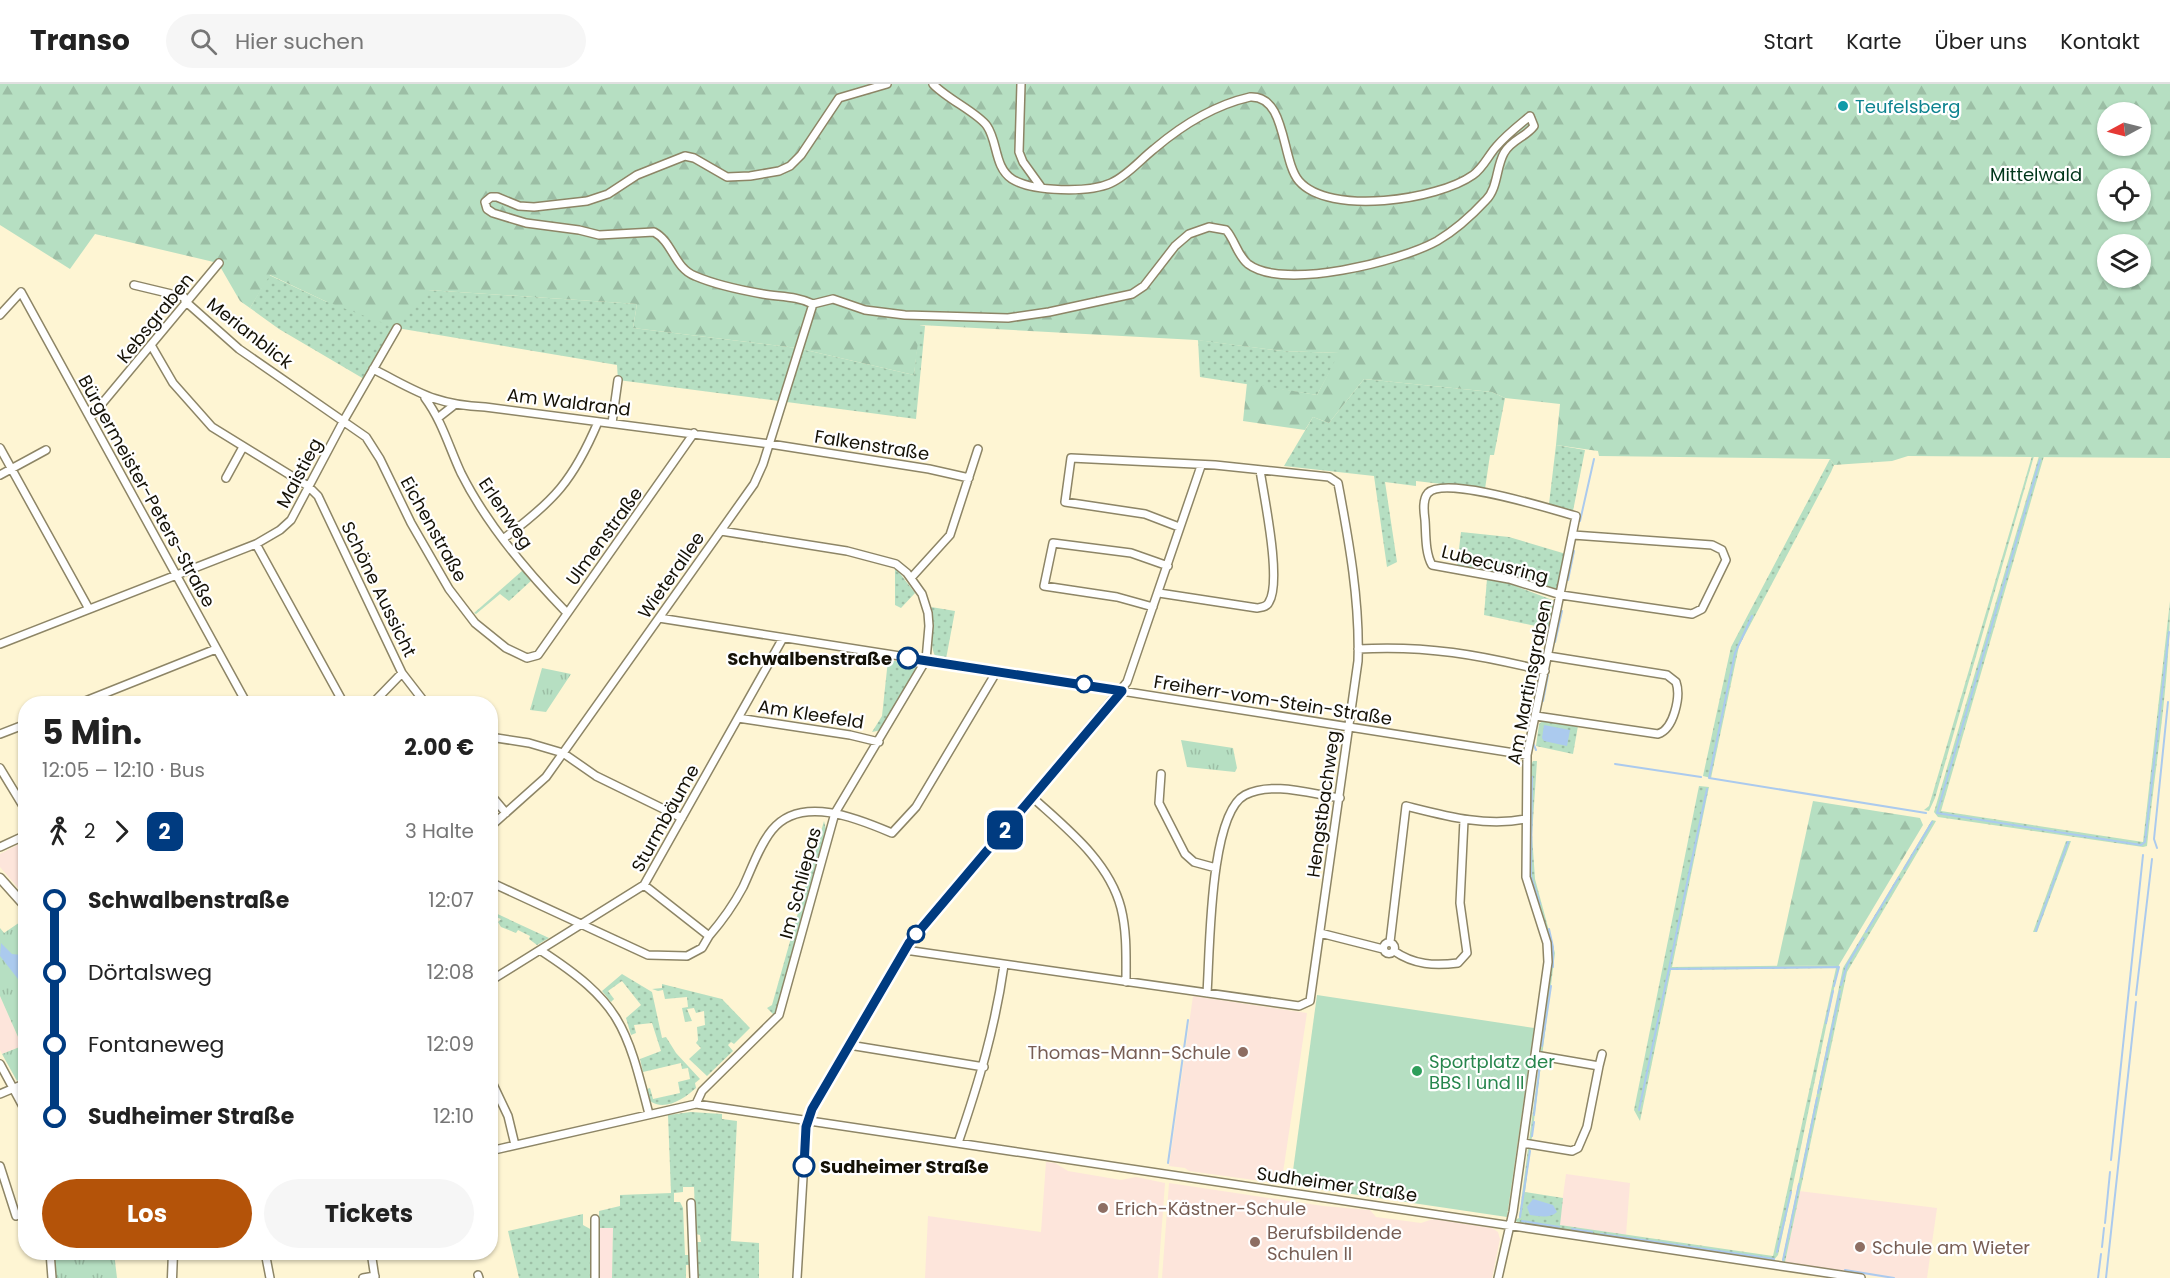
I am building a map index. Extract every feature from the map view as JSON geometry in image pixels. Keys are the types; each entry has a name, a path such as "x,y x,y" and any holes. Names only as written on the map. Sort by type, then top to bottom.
{"street":[{"path":"887,84 839,98 801,155 790,166 774,172 727,177 697,159 685,156 637,175 608,194 587,201 534,207 519,206 498,197 491,197 485,202 487,209 526,223 579,230 599,236 654,232 666,242 681,266 694,276 738,289 800,298 813,304 832,299 871,312 998,318 1092,304 1136,292 1150,279 1180,242 1195,231 1209,227 1226,230 1249,264 1273,274 1303,276 1371,264 1428,246 1445,236 1488,198 1505,151 1531,130 1534,123 1530,116 1500,142 1475,174 1438,191 1390,201 1340,198 1316,194 1298,180 1292,170 1281,129 1272,109 1262,98 1250,97 1180,128 1110,184 1076,189 1041,187 1022,184 1008,175 999,163 985,124 952,102 933,84"},
{"path":"1021,84 1019,152 1023,162 1041,187"},
{"name":"Kebsgraben","path":"90,418 219,263"},
{"name":"Merianblick","path":"134,285 184,297 185,302 239,349 344,420"},
{"name":"Bürgermeister-Peters-Straße","path":"0,315 21,292 242,696"},
{"name":"Wieterallee","path":"498,820 543,781 757,479 813,304"},
{"name":"Maistieg","path":"0,644 256,544 280,530 291,520 344,420 397,328"},
{"path":"151,345 173,383 212,427 308,486"},
{"name":"Am Waldrand","path":"373,369 425,398 453,406 485,407 770,444"},
{"path":"612,423 618,380"},
{"name":"Erlenweg","path":"425,398 439,417 462,474 503,539 539,584 567,613"},
{"path":"439,417 453,406"},
{"name":"Eichenstraße","path":"344,420 366,437 380,459 433,564 475,623 523,657 538,655"},
{"path":"503,539 539,512 564,486 583,456 598,422"},
{"name":"Ulmenstraße","path":"538,655 603,566 694,433"},
{"name":"Falkenstraße","path":"770,444 929,469 969,478"},
{"path":"226,478 243,447"},
{"path":"0,448 89,609"},
{"path":"911,578 950,535 978,449"},
{"path":"0,476 46,450"},
{"path":"1158,593 1257,608 1265,607 1270,601 1274,563 1260,470 1071,458 1065,502 1146,514 1179,527"},
{"path":"797,1278 807,1121 905,950 1122,691 1168,566 1201,466"},
{"name":"Hengstbachweg","path":"1207,993 1299,1006 1306,1005 1311,998 1350,727 1358,649 1352,566 1338,483 1329,477 1260,470"},
{"name":"Schöne Aussicht","path":"308,486 318,496 402,673 420,696"},
{"name":"Lubecusring","path":"1561,595 1509,579 1434,566 1428,556 1425,501 1428,493 1433,490 1462,489 1505,496 1576,516"},
{"name":"Am Martinsgraben","path":"1498,1278 1514,1212 1548,952 1526,877 1527,754 1576,516"},
{"path":"721,531 877,557 896,564 911,578 921,594 928,613 926,660"},
{"path":"1561,595 1692,614 1701,609 1726,560 1722,550 1712,545 1573,535"},
{"path":"1153,607 1117,597 1044,586 1053,543 1131,553 1168,566"},
{"path":"256,544 340,696"},
{"name":"Freiherr-vom-Stein-Straße","path":"659,618 1527,754"},
{"name":"Sturmbäume","path":"498,976 644,885 783,638"},
{"path":"1358,649 1406,647 1443,649 1545,671"},
{"path":"98,696 216,649"},
{"path":"1536,716 1658,734 1666,731 1670,725 1677,694 1676,682 1667,675 1548,656"},
{"name":"Im Schliepas","path":"696,1104 702,1091 779,1015 835,813 926,660"},
{"path":"498,886 648,955 687,956 702,948 735,901 771,831 778,824 804,814 835,813 892,833 916,807 997,671"},
{"path":"380,696 402,673"},
{"name":"Am Kleefeld","path":"738,717 850,735 879,742"},
{"path":"0,734 18,727"},
{"path":"498,738 529,743 563,753 596,776 682,818"},
{"path":"0,768 18,798"},
{"path":"1161,774 1160,803 1185,854 1194,862 1216,868"},
{"path":"905,950 1207,993 1216,868 1219,844 1228,816 1244,795 1269,788 1340,798"},
{"path":"1032,797 1088,850 1113,886 1124,919 1126,982"},
{"path":"498,804 506,813"},
{"path":"1464,820 1460,903 1467,953 1458,963 1436,966 1406,959 1394,951 1394,946 1390,942 1406,806 1464,820 1509,822 1526,819"},
{"path":"0,847 18,839"},
{"path":"0,878 18,899"},
{"path":"644,885 710,936"},
{"path":"1320,933 1383,949 1388,954 1394,951"},
{"path":"1383,949 1385,944 1390,942"},
{"path":"540,950 589,985 610,1008 630,1042 648,1114"},
{"path":"958,1143 984,1067 997,1015 1004,965"},
{"path":"849,1045 984,1067"},
{"path":"1523,1143 1572,1150 1578,1148 1587,1127 1602,1054"},
{"path":"1535,1055 1599,1066"},
{"path":"0,1064 18,1096"},
{"path":"0,1095 18,1086"},
{"path":"498,1095 508,1116 515,1145"},
{"path":"498,1149 696,1104"},
{"name":"Sudheimer Straße","path":"696,1104 1861,1278"},
{"path":"0,1166 16,1216 18,1215"},
{"path":"691,1203 694,1278"},
{"path":"595,1219 595,1278"},
{"path":"51,1260 52,1278"},
{"path":"172,1278 173,1260"},
{"path":"267,1260 270,1278"},
{"path":"363,1278 375,1277 372,1260"}],"shaded area":[{"path":"18,845 18,888 0,867 0,854"},
{"path":"0,996 18,1037 18,1048 2,1054 0,1050"},
{"name":"Thomas-Mann-Schule","path":"1193,996 1307,1013 1282,1179 1275,1183 1169,1166"},
{"name":"Erich-Kästner-Schule","path":"1046,1162 1055,1163 1068,1171 1121,1180 1136,1177 1165,1183 1158,1278 925,1278 928,1216 1041,1232"},
{"path":"1566,1174 1630,1183 1626,1235 1559,1225"},
{"name":"Berufsbildende Schulen II","path":"1169,1183 1323,1206 1370,1210 1376,1217 1421,1223 1433,1219 1492,1228 1498,1232 1500,1239 1492,1278 1162,1278"},
{"name":"Schule am Wieter","path":"1799,1191 1937,1208 1927,1278 1886,1278 1785,1263"},
{"path":"599,1228 613,1228 612,1278 598,1278"}],"green space":[{"name":"Mittelwald","path":"0,84 2170,84 2170,458 1908,456 1892,461 1834,465 1830,459 1599,456 1598,451 1556,445 1560,404 1505,398 1492,392 1364,379 1329,423 1313,417 1305,430 1243,421 1247,383 1317,395 1339,353 1282,351 1196,340 920,325 914,375 797,348 633,328 637,304 428,290 397,328 327,302 270,275 250,308 240,301 218,263 95,234 70,269 0,225"},
{"path":"269,275 327,302 428,290 637,304 633,328 797,348 914,375 919,325 925,326 916,419 618,380 617,365 397,328 364,379 279,329 250,308"},
{"path":"1198,340 1282,351 1340,353 1317,395 1200,377"},
{"path":"1364,379 1492,392 1505,398 1494,455 1490,455 1485,489 1416,481 1416,486 1385,482 1397,562 1387,567 1374,476 1284,466 1313,417 1329,423"},
{"path":"1556,445 1585,450 1573,511 1549,504"},
{"path":"2032,456 2034,456 1935,798 1929,811 1924,810 1929,806"},
{"path":"2039,456 2044,456 1941,811 2143,842 2170,601 2165,693 2147,846 1938,817 1934,812"},
{"path":"1830,459 1834,465 1831,472 1739,646 1711,778 1703,776 1731,647"},
{"path":"1461,532 1509,537 1566,554 1558,589 1502,573 1457,566"},
{"path":"895,567 915,593 901,608 895,605"},
{"path":"523,570 532,580 509,601 500,594 476,614 474,613"},
{"path":"1487,579 1502,581 1555,601 1549,629 1484,615"},
{"path":"931,607 955,611 946,659 936,657 933,652"},
{"path":"888,660 918,664 919,667 882,730 872,732 882,716"},
{"path":"542,668 571,674 546,712 530,710"},
{"path":"1544,720 1578,726 1573,754 1536,746 1539,724"},
{"path":"1181,740 1233,748 1237,768 1235,772 1187,767"},
{"path":"1533,761 1537,761 1532,835 1535,879 1555,953 1525,1192 1563,1198 1560,1225 1773,1256 1836,968 1671,970 1640,1121 1634,1110 1699,786 1709,787 1672,967 1839,965 1778,1255 1773,1261 1519,1224 1515,1220 1519,1218 1553,957 1551,941 1531,877 1530,767"},
{"path":"1813,801 1920,818 1923,825 1839,965 1777,966"},
{"path":"1932,820 1936,821 1847,972 1785,1262 1782,1262 1843,968"},
{"path":"824,821 827,834 774,1015 767,1008 772,1005"},
{"path":"2066,841 2071,841 2037,932 2033,932"},
{"path":"498,914 549,938 537,945 529,939 530,936 518,930 516,933 501,927 498,922 501,919 498,918"},
{"path":"18,923 18,1037 0,996 0,928 4,933"},
{"path":"622,974 652,992 662,1038 666,1037 676,1053 700,1079 695,1083 696,1088 674,1102 656,1104 650,1101 647,1089 650,1088 653,1099 680,1093 678,1082 690,1079 688,1068 682,1069 681,1063 643,1072 640,1059 661,1051 652,1023 634,1025 636,1033 631,1035 626,1018 641,1005 622,981 608,991 614,999 611,1002 602,991"},
{"path":"662,984 722,999 750,1028 734,1044 731,1042 728,1045 733,1051 707,1076 689,1059 701,1048 696,1043 698,1040 697,1027 705,1025 704,1011 696,1013 694,1008 687,1009 692,1021 685,1022 682,1008 688,1007 687,997 665,999 663,990 652,989 662,988"},
{"name":"Sportplatz der BBS I und II","path":"1317,995 1534,1028 1507,1217 1291,1185"},
{"path":"18,1048 18,1080 17,1081 2,1054"},
{"path":"691,1112 722,1114 722,1119 737,1121 731,1241 759,1243 759,1278 698,1278 697,1242 701,1242 700,1235 696,1234 694,1187 683,1187 683,1192 674,1193 674,1202 680,1202 683,1208 685,1255 691,1255 691,1265 686,1265 686,1278 612,1278 613,1228 599,1228 599,1211 620,1206 620,1195 671,1193 668,1115"},
{"path":"583,1214 583,1225 592,1230 591,1278 519,1278 508,1231"},
{"path":"55,1260 115,1260 117,1278 56,1278"}],"water":[{"path":"1544,725 1570,730 1567,746 1544,741 1542,738"},
{"path":"1,943 12,954 18,955 18,979 0,956"},
{"path":"1533,1199 1553,1205 1557,1212 1548,1216 1530,1215 1527,1207"}],"waterway":[{"path":"1580,521 1594,459"},
{"path":"2040,460 1937,813 2141,845 2145,842 2169,632"},
{"path":"1568,580 1574,551"},
{"path":"1555,642 1562,611"},
{"path":"1752,616 1735,653 1709,778 1926,813"},
{"path":"1543,701 1548,675"},
{"path":"2157,848 2154,839 2168,702"},
{"path":"1536,728 1533,743 1536,750"},
{"path":"1615,764 1701,777"},
{"path":"1532,777 1531,876 1540,904"},
{"path":"1639,1110 1707,789"},
{"path":"1904,869 1932,822"},
{"path":"2036,931 2068,842"},
{"path":"2111,1160 2143,855"},
{"path":"2136,995 2152,859"},
{"path":"1866,932 1899,877"},
{"path":"1549,929 1553,947 1553,967"},
{"path":"1841,985 1847,965 1863,938"},
{"path":"1669,969 1839,967 1834,986"},
{"path":"1542,1046 1551,986"},
{"path":"1826,1023 1833,991"},
{"path":"1818,1093 1840,991"},
{"path":"2106,1278 2136,1002"},
{"path":"1168,1163 1188,1020"},
{"path":"1534,1115 1540,1064"},
{"path":"1801,1177 1817,1098"},
{"path":"1532,1136 1534,1122"},
{"path":"1520,1217 1530,1151"},
{"path":"2105,1223 2110,1172"},
{"path":"1783,1260 1799,1184"},
{"path":"1777,1252 1791,1192"},
{"path":"1522,1221 1559,1227"},
{"path":"2102,1247 2104,1228"},
{"path":"1572,1229 1592,1232"},
{"path":"1601,1234 1774,1259"},
{"path":"2098,1278 2101,1254"},
{"path":"1845,1270 1894,1278"}],"bus line":[{"name":"2","path":"804,1166 806,1127 812,1109 909,943 1122,691 908,658"}],"place":[{"name":"Teufelsberg","path":"1843,106"},
{"name":"Schwalbenstraße","path":"908,658"},
{"name":"Thomas-Mann-Schule","path":"1243,1052"},
{"name":"Sportplatz der BBS I und II","path":"1417,1071"},
{"name":"Sudheimer Straße","path":"804,1166"},
{"name":"Erich-Kästner-Schule","path":"1103,1208"},
{"name":"Berufsbildende Schulen II","path":"1255,1242"},
{"name":"Schule am Wieter","path":"1860,1247"}]}
